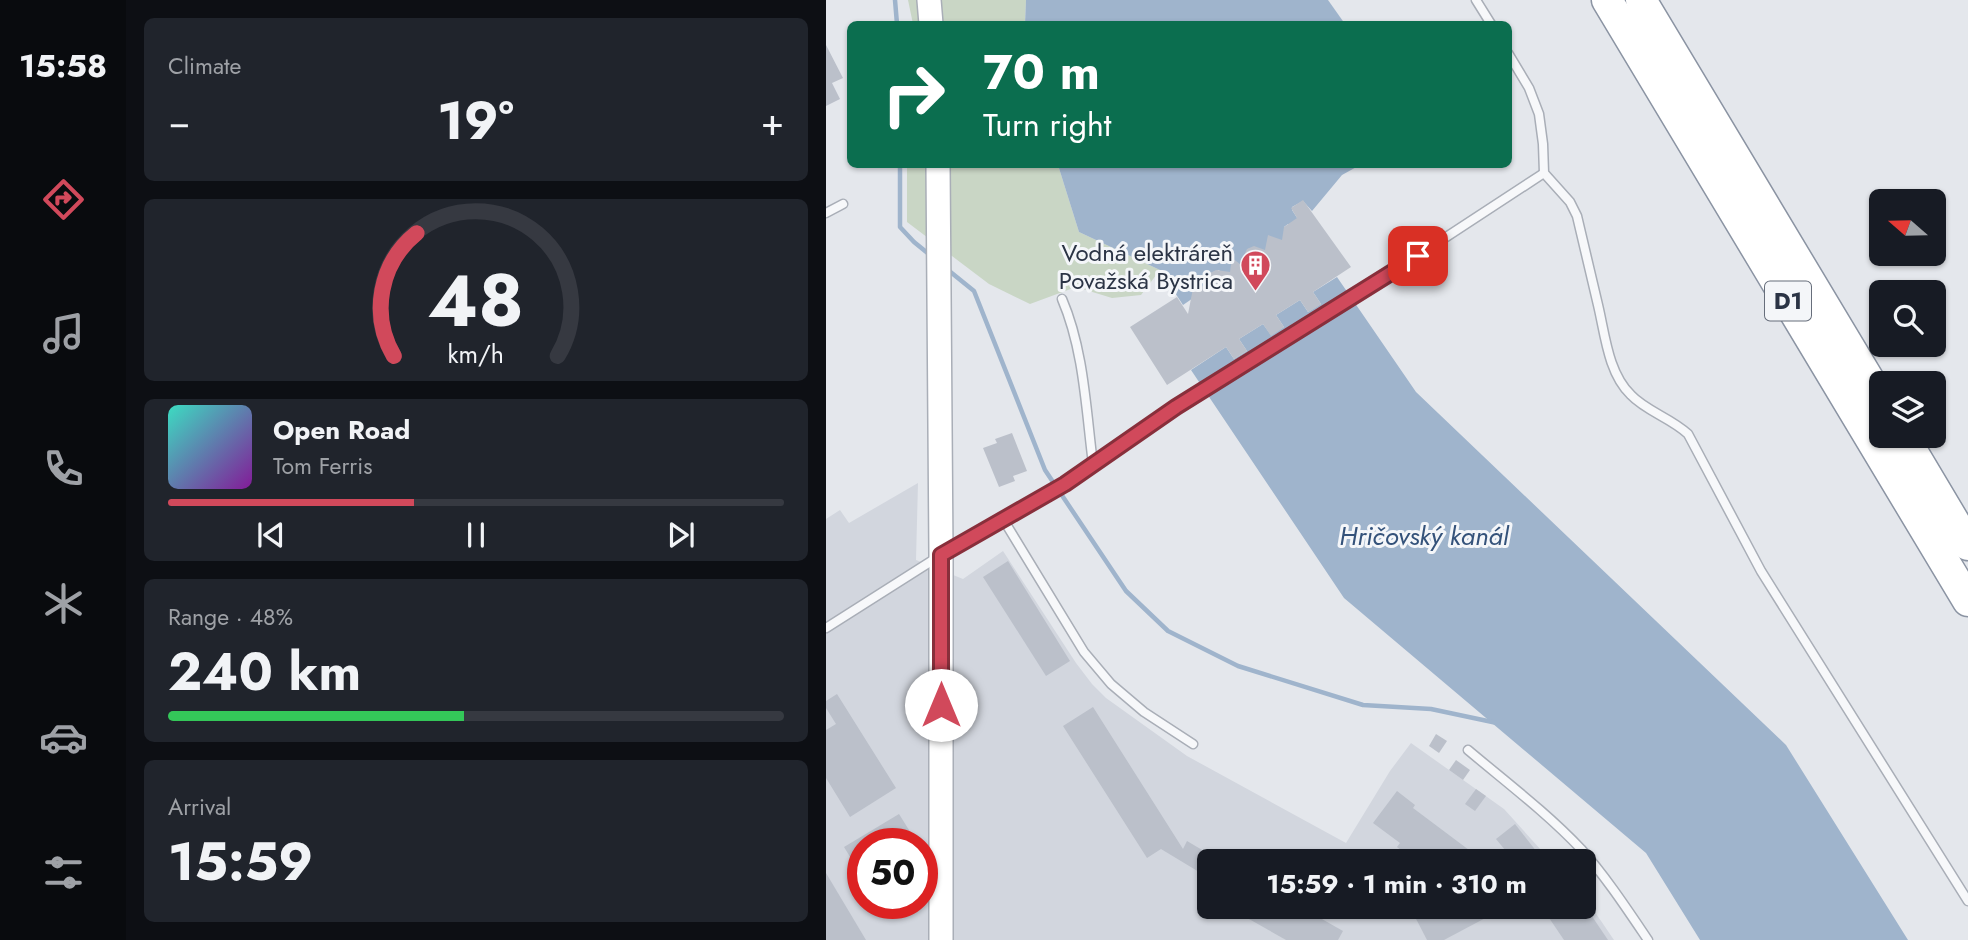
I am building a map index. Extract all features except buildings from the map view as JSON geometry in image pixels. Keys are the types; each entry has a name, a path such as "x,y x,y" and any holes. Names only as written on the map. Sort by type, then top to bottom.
{"highway":[{"name":"D1","path":"1607,0 1968,601"},
{"name":"D1","path":"1641,0 1869,380"},
{"path":"1910,448 1968,545"}],"main road":[{"path":"929,0 931,21"},
{"path":"938,168 941,940"}],"lane":[{"path":"1476,0 1489,21"},
{"path":"1512,60 1529,88 1539,114 1544,173 1570,202 1577,216 1612,362 1623,385 1639,402 1671,420 1688,434 1761,571 1968,901"},
{"path":"826,628 941,555 1065,484 1176,407 1376,283 1544,173"},
{"path":"826,214 843,204"},
{"path":"1062,299 1075,338 1093,464"},
{"path":"1003,519 1084,652 1111,684 1144,712 1193,744"},
{"path":"1468,750 1581,850 1648,940"}],"shaded area":[{"path":"918,483 916,560 963,579 1003,551 1076,663 1106,698 1187,756 1346,843 1390,771 1411,743 1504,809 1540,849 1197,849 1197,919 1596,919 1596,914 1614,940 826,940 826,519 840,510 849,523"}],"green space":[{"path":"908,0 1026,0 1025,21 912,21"},
{"path":"907,168 1059,168 1079,232 1160,270 1141,295 1112,298 1076,287 1030,304 989,284 907,222"}],"water":[{"path":"1026,0 1328,0 1343,21 1025,21"},
{"path":"1059,168 1355,168 1342,175 1312,211 1303,201 1292,207 1301,224 1288,224 1284,227 1289,238 1262,255 1256,247 1248,249 1240,269 1233,259 1236,271 1225,278 1219,270 1211,273 1215,284 1203,292 1198,284 1194,284 1199,294 1183,305 1160,270 1079,232"},
{"name":"Hričovský kanál","path":"1337,277 1416,392 1786,745 1908,940 1700,940 1646,853 1344,598 1191,370 1226,347 1234,359 1247,351 1239,339 1263,324 1271,335 1284,327 1276,315 1300,300 1308,312 1321,304 1313,292"}],"waterway":[{"path":"895,0 897,21"},
{"path":"900,168 900,227 930,255"},
{"path":"948,270 974,291 1045,470 1126,591 1168,631 1238,666 1363,705 1431,709 1497,723"}],"place":[{"name":"Vodná elektráreň Považská Bystrica","path":"1256,293"}],"route":[{"path":"941,705 941,555 1065,484 1176,407 1418,256"}]}
